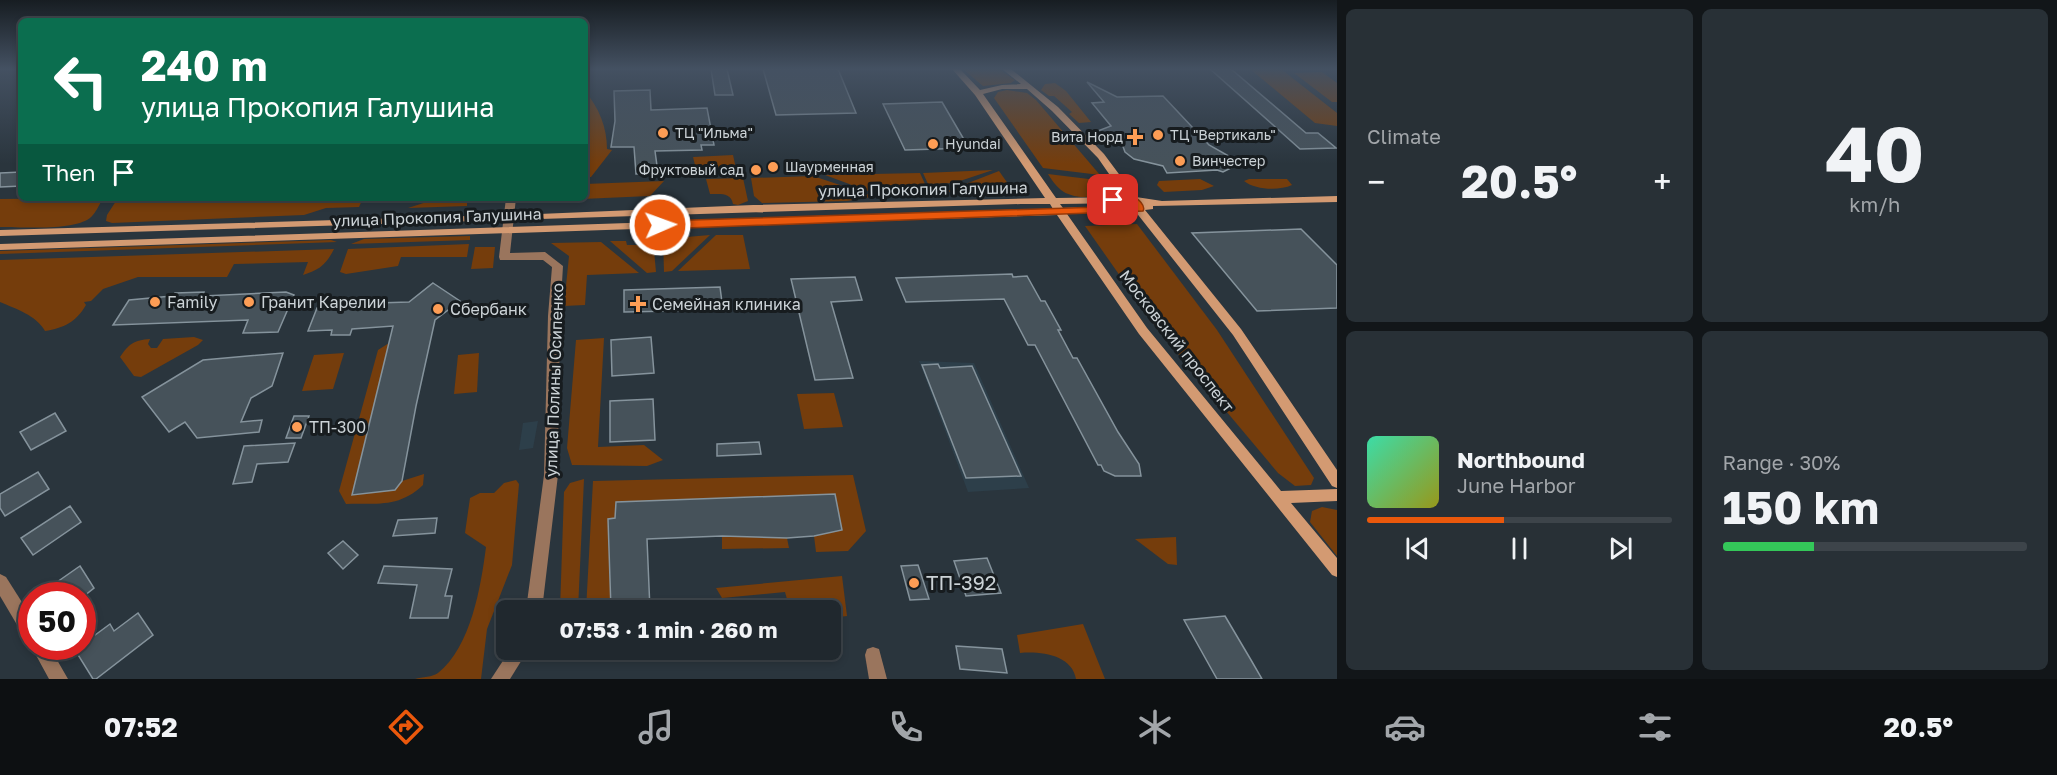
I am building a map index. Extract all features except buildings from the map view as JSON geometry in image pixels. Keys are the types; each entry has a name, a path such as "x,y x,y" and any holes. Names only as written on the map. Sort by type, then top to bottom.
{"main road":[{"name":"Московский проспект","path":"983,101 1143,332 1337,570"},
{"path":"1045,101 1082,134 1121,181 1136,205 1237,332 1337,482"},
{"name":"улица Прокопия Галушина","path":"0,247 1059,212 1136,205 1337,200"},
{"name":"улица Прокопия Галушина","path":"0,233 753,208 1052,201 1136,205"},
{"path":"1278,497 1337,495"}],"street":[{"name":"улица Полины Осипенко","path":"511,201 504,257 545,256 558,266 554,316 551,475 535,600"},
{"path":"0,582 18,611"},
{"path":"873,655 878,679"},
{"path":"47,660 59,679"},
{"path":"500,679 513,660"}],"shaded area":[{"path":"588,101 592,101 601,118 606,133 607,149 612,150 591,177 588,177"},
{"path":"996,101 1037,101 1100,175 1043,168"},
{"path":"1059,101 1074,101 1091,122 1079,123 1069,114 1072,112"},
{"path":"1288,101 1321,101 1337,113 1337,126 1315,123"},
{"path":"733,155 737,173 697,173 693,157"},
{"path":"993,170 954,183 928,184 923,173"},
{"path":"999,171 1011,188 1009,190 945,192"},
{"path":"920,173 925,184 919,192 876,194 825,175"},
{"path":"1048,174 1105,181 1107,186 1098,194 1078,197 1061,190"},
{"path":"813,176 871,197 847,201 762,203 754,196 751,178"},
{"path":"743,178 748,201 738,205 733,204 730,197 710,194 706,179"},
{"path":"1200,179 1214,186 1202,190 1164,192 1157,185 1159,181"},
{"path":"1287,179 1292,185 1267,189 1244,181"},
{"path":"664,181 650,196 588,199 588,184"},
{"path":"0,199 101,201 90,218 72,225 0,227"},
{"path":"116,201 362,201 359,207 326,208 304,215 112,223 106,221"},
{"path":"430,201 467,201 467,206 408,208"},
{"path":"1137,224 1217,330 1314,478 1311,485 1295,486 1278,473 1158,330 1085,226"},
{"path":"710,235 672,271 664,272 663,239"},
{"path":"716,235 743,235 750,269 678,271"},
{"path":"470,236 470,240 351,244 364,239"},
{"path":"331,240 337,242 0,254 0,251"},
{"path":"648,240 653,240 656,272 647,273 610,241 626,241 627,245 647,245"},
{"path":"601,242 639,273 587,275 585,305 564,306 569,256 551,243"},
{"path":"469,244 467,257 401,257 398,266 346,274 340,272 348,249"},
{"path":"475,247 495,247 493,268 471,269"},
{"path":"334,249 322,266 303,275 308,262 234,264 227,277 138,277 103,289 91,301 84,302 86,305 74,320 64,326 45,331 31,317 0,302 0,260"},
{"path":"194,337 203,340 141,377 134,376 120,357 129,346 140,340 150,339 148,344 151,348 157,348 163,339"},
{"path":"604,338 598,447 644,445 663,460 647,466 572,465 567,448 576,340"},
{"path":"389,343 352,495 395,490 402,481 424,474 423,485 405,498 396,501 378,504 346,504 339,491 378,350"},
{"path":"344,353 333,389 302,391 314,355"},
{"path":"479,353 477,392 454,394 458,355"},
{"path":"919,361 974,363 1029,488 968,492"},
{"path":"834,393 843,427 804,429 797,394"},
{"path":"538,421 533,448 519,450 523,423"},
{"path":"853,475 866,531 848,551 816,552 814,536 842,529 835,494 609,519 611,600 587,600 593,481"},
{"path":"584,479 578,600 560,600 564,492 570,483"},
{"path":"516,480 519,484 512,565 498,600 496,600 487,629 481,679 415,679 438,673 459,648 477,597 486,547 465,533 470,498 480,493 494,493 504,483"},
{"path":"1322,507 1337,510 1337,556 1310,522 1312,511"},
{"path":"722,536 787,538 789,548 722,549"},
{"path":"1176,537 1177,565 1168,564 1135,539"},
{"path":"842,576 847,616 841,617 841,600 787,600 785,592 722,598 716,588"},
{"path":"1083,624 1105,679 1076,679 1069,665 1054,656 1020,653 1017,635"}],"place":[{"name":"ТЦ \"Ильма\"","path":"663,133"},
{"name":"ТЦ \"Вертикаль\"","path":"1158,135"},
{"name":"Вита Норд","path":"1135,137"},
{"name":"Hyundai","path":"933,144"},
{"name":"Винчестер","path":"1180,161"},
{"name":"Шаурменная","path":"773,167"},
{"name":"Фруктовый сад","path":"756,170"},
{"name":"Family","path":"155,302"},
{"name":"Гранит Карелии","path":"249,302"},
{"name":"Семейная клиника","path":"638,304"},
{"name":"Сбербанк","path":"438,309"},
{"name":"ТП-300","path":"297,427"},
{"name":"ТП-392","path":"914,583"}],"route":[{"path":"660,225 1139,209 1133,200 1113,200"}]}
